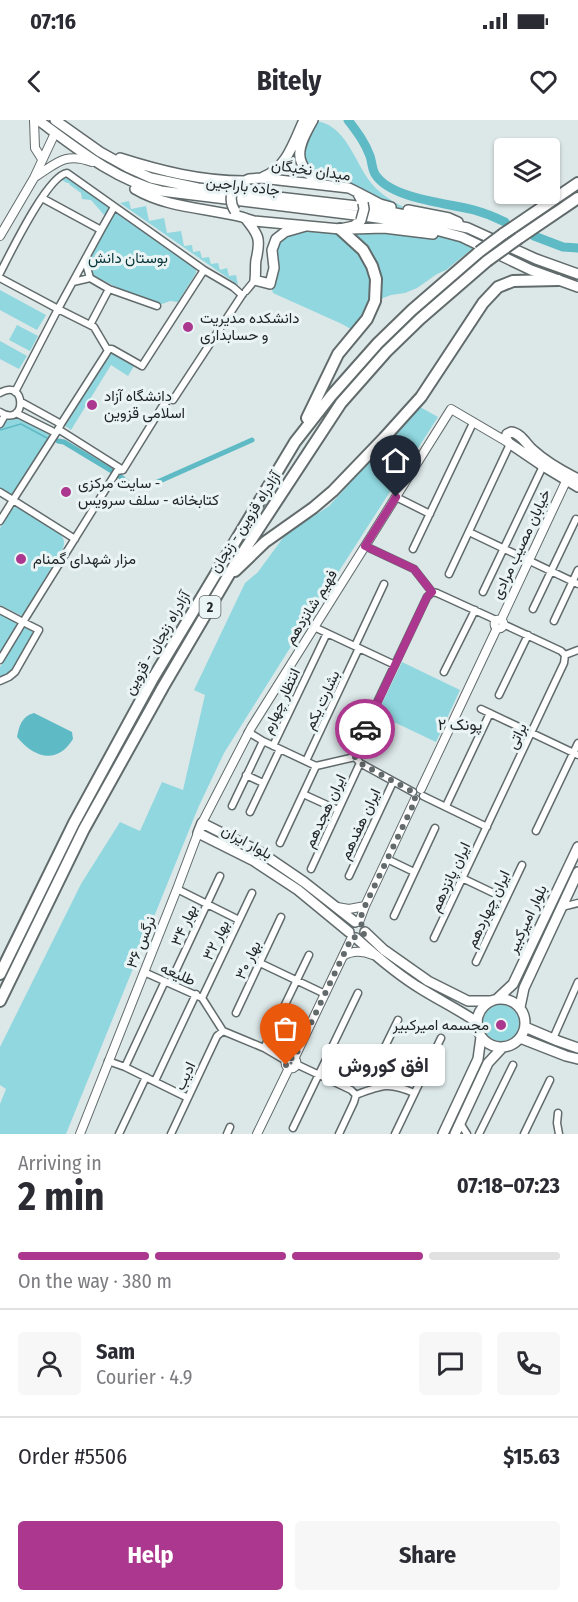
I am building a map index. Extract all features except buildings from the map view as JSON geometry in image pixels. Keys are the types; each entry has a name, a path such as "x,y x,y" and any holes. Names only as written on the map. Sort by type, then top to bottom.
{"highway":[{"name":"آزادراه زنجان - قزوین","path":"0,974 74,823 152,680 295,442 378,343 412,310 479,252 578,183"},
{"name":"آزادراه قزوین - زنجان","path":"0,1001 84,829 163,687 226,579 341,403 386,352 487,261 578,198"},
{"path":"295,442 338,354 367,319 375,301 376,279 368,258 363,250 340,229"},
{"path":"226,579 265,542 333,492 377,445 421,397 483,303 498,287 513,281 558,280"}],"main road":[{"name":"جاده باراجین","path":"36,120 104,166 136,184 161,191 406,222 462,237 531,270 578,287"},
{"name":"جاده باراجین","path":"55,120 100,152 129,168 144,175 185,186 366,207 468,228"},
{"path":"261,178 270,174 281,164 304,120"},
{"path":"313,120 302,140 300,158 305,170 323,185"},
{"name":"میدان نخبگان","path":"100,152 179,175 242,182 261,178 349,188 357,192 364,209 361,220 354,226 340,229 254,221 241,215 183,206 151,196 131,186 104,166"},
{"path":"242,182 234,188 231,203 253,228 259,242 255,280 270,284 274,268 272,250 276,239 285,232 306,226"},
{"name":"جاده باراجین","path":"357,192 380,204 456,220 468,228 536,259 578,274"},
{"name":"جاده باراجین","path":"340,229 384,228 462,237"},
{"path":"571,478 543,466 509,444 506,438 510,432 516,432 539,455 571,478 578,487"},
{"name":"بلوار ایران","path":"357,922 260,852 202,823 198,833 254,861 298,890 378,958 422,990 477,1022"},
{"name":"بلوار امیرکبیر","path":"493,1000 513,984 578,847"},
{"name":"بلوار امیرکبیر","path":"520,1007 524,988 577,877"},
{"path":"365,932 362,937 353,936 350,926 357,922 363,925 365,932 384,950 428,981 468,1000 506,999 520,1007 526,1020 520,1038 515,1043 502,1048 488,1063 455,1134"},
{"path":"493,1000 478,1014 477,1030 487,1043 502,1048"},
{"path":"525,1027 578,1048"},
{"path":"443,1134 478,1059 481,1037"},
{"path":"520,1038 578,1059"}],"street":[{"path":"36,120 35,148 42,159"},
{"path":"0,236 34,178 55,133"},
{"path":"34,178 63,159 84,159 104,166"},
{"path":"0,273 52,183 62,174 67,173 204,270 244,293"},
{"path":"42,198 100,230"},
{"path":"15,392 114,207"},
{"path":"85,260 90,278"},
{"path":"0,278 94,327 107,349 112,349 142,366 204,270"},
{"path":"73,282 90,278 109,289 157,306"},
{"path":"0,660 117,471 123,470 162,407 170,398 173,400 255,280"},
{"path":"90,325 109,289"},
{"path":"0,521 109,349"},
{"path":"0,393 8,390 15,392 20,396 21,402 16,413 2,414 0,424"},
{"path":"21,402 58,429 123,470"},
{"name":"فهیم شانزدهم","path":"202,823 248,732 451,409 476,425"},
{"path":"16,413 58,429"},
{"path":"476,425 510,432"},
{"path":"449,574 509,444 476,425"},
{"path":"413,549 476,425"},
{"path":"483,592 543,466"},
{"name":"خیابان مصیب مرادی","path":"357,922 528,560 571,478"},
{"path":"0,492 75,539"},
{"path":"396,497 430,513"},
{"path":"533,609 576,519"},
{"path":"469,532 575,583"},
{"path":"365,546 414,569 432,592 528,635 565,655 578,650"},
{"path":"554,621 575,583 578,570"},
{"name":"بشارت یکم","path":"306,761 384,584"},
{"path":"432,592 427,597 355,749 355,757 360,763 393,782 487,827"},
{"path":"0,610 39,630 15,672 0,681"},
{"path":"444,672 475,610"},
{"path":"315,627 395,665"},
{"name":"انتظار چهارم","path":"250,812 327,633"},
{"path":"499,695 528,635"},
{"name":"براتی","path":"487,827 564,663 565,655"},
{"path":"481,709 576,754"},
{"path":"446,806 490,713"},
{"path":"248,732 316,766 355,757"},
{"path":"232,806 263,741"},
{"path":"536,831 576,754 578,744"},
{"name":"ایران هجدهم","path":"311,868 360,763"},
{"path":"280,843 316,766"},
{"path":"246,775 263,783"},
{"name":"ایران هفدهم","path":"349,876 393,782"},
{"path":"303,794 338,810"},
{"name":"ایران پانزدهم","path":"435,938 487,827"},
{"path":"394,916 435,828"},
{"name":"نرگس ۳۶","path":"80,1134 198,833"},
{"path":"387,859 414,872"},
{"name":"ایران چهاردهم","path":"476,962 522,865"},
{"name":"بهار ۳۴","path":"125,1067 220,876"},
{"path":"462,878 506,899"},
{"path":"177,889 239,920"},
{"name":"بهار ۳۲","path":"154,1081 252,893"},
{"path":"561,907 578,903"},
{"path":"334,905 349,909 365,906"},
{"name":"بهار ۳۰","path":"236,1013 281,918"},
{"path":"258,1134 353,936"},
{"path":"343,956 356,951 378,958"},
{"path":"264,1048 309,955"},
{"path":"260,963 325,994"},
{"name":"طلیعه","path":"144,972 199,996 223,1031"},
{"path":"555,1034 578,982"},
{"path":"293,1128 358,993"},
{"path":"375,1088 372,1078 374,1069 398,1020"},
{"path":"223,1031 264,1048 351,1090 356,1095"},
{"name":"ادیب","path":"171,1134 217,1036 223,1031"},
{"path":"395,1134 441,1038"},
{"path":"108,1061 188,1098"},
{"path":"479,1134 513,1065"},
{"path":"119,1134 146,1077"},
{"path":"524,1134 550,1080"},
{"path":"356,1095 389,1085 414,1093"},
{"path":"339,1134 356,1095"},
{"path":"558,1113 559,1134"},
{"path":"460,1123 467,1134"}],"green space":[{"path":"312,121 324,123 341,135 376,188 407,209 389,206 357,192 323,185 300,158"},
{"path":"68,177 108,206 109,211 105,216 91,200 82,199 81,193 60,179"},
{"path":"129,201 131,209 146,206 149,221 164,218 167,233 181,231 184,246 192,245 193,252 200,251 202,258 209,257 211,264 218,263 220,270 227,268 229,276 236,275 238,285 120,203"},
{"name":"بوستان دانش","path":"116,213 196,269 196,273 178,302 170,301 162,304 124,291 93,275 88,261 113,214"},
{"path":"306,226 375,227 462,237 478,244 446,270 417,288 375,301 356,332 273,293 270,284 276,239"},
{"path":"0,290 46,315 37,330 0,310"},
{"path":"17,325 38,336 30,351 9,340"},
{"path":"0,341 27,356 19,369 0,359"},
{"path":"113,353 134,366 128,376 111,365 71,430 65,426 108,355"},
{"path":"420,407 438,417 224,753 198,808 66,1134 0,1134 0,1104 6,1089 0,1085 0,1047 81,884 120,822 140,831 162,782 183,790 205,695 194,690 245,583 258,572 285,535 329,506"},
{"path":"10,418 26,422 50,435 13,496 0,488 0,427"},
{"path":"15,507 50,525 60,534 64,542 61,552 22,616 0,605 0,528"},
{"path":"0,614 17,625 0,655"},
{"path":"24,628 32,631 33,637 12,671 0,678 0,667"},
{"path":"402,662 460,690 436,742 377,714"},
{"path":"501,1005 514,1010 519,1023 514,1036 501,1041 488,1036 483,1023 488,1010"}],"shaded area":[{"path":"34,713 72,732 73,739 60,753 45,756 38,754 17,737 24,719"}],"waterway":[{"path":"348,120 363,142 374,172 382,182 406,195 474,210 505,222"},
{"path":"534,236 563,247 578,248"},
{"path":"0,430 21,424 47,438"},
{"path":"144,488 252,440"},
{"path":"58,441 64,442 112,471"},
{"path":"118,475 130,484"}],"way so far":[{"path":"286,1065 287,1059 294,1059 352,937 360,938 364,934 365,929 359,922 365,906 416,799 413,797 413,792 360,763 355,757 355,749 365,729"}],"place":[{"name":"دانشکده مدیریت و حسابداری","path":"188,327"},
{"name":"دانشگاه آزاد اسلامی قزوین","path":"92,405"},
{"name":"سایت مرکزی - کتابخانه - سلف سرویس","path":"66,492"},
{"name":"مزار شهدای گمنام","path":"21,559"},
{"name":"مجسمه امیرکبیر","path":"501,1025"},
{"name":"افق کوروش","path":"286,1065"}],"district":[{"name":"پونک ۲","path":"460,724"}],"route":[{"path":"365,729 427,597 432,592 414,569 365,546 396,497"}]}
